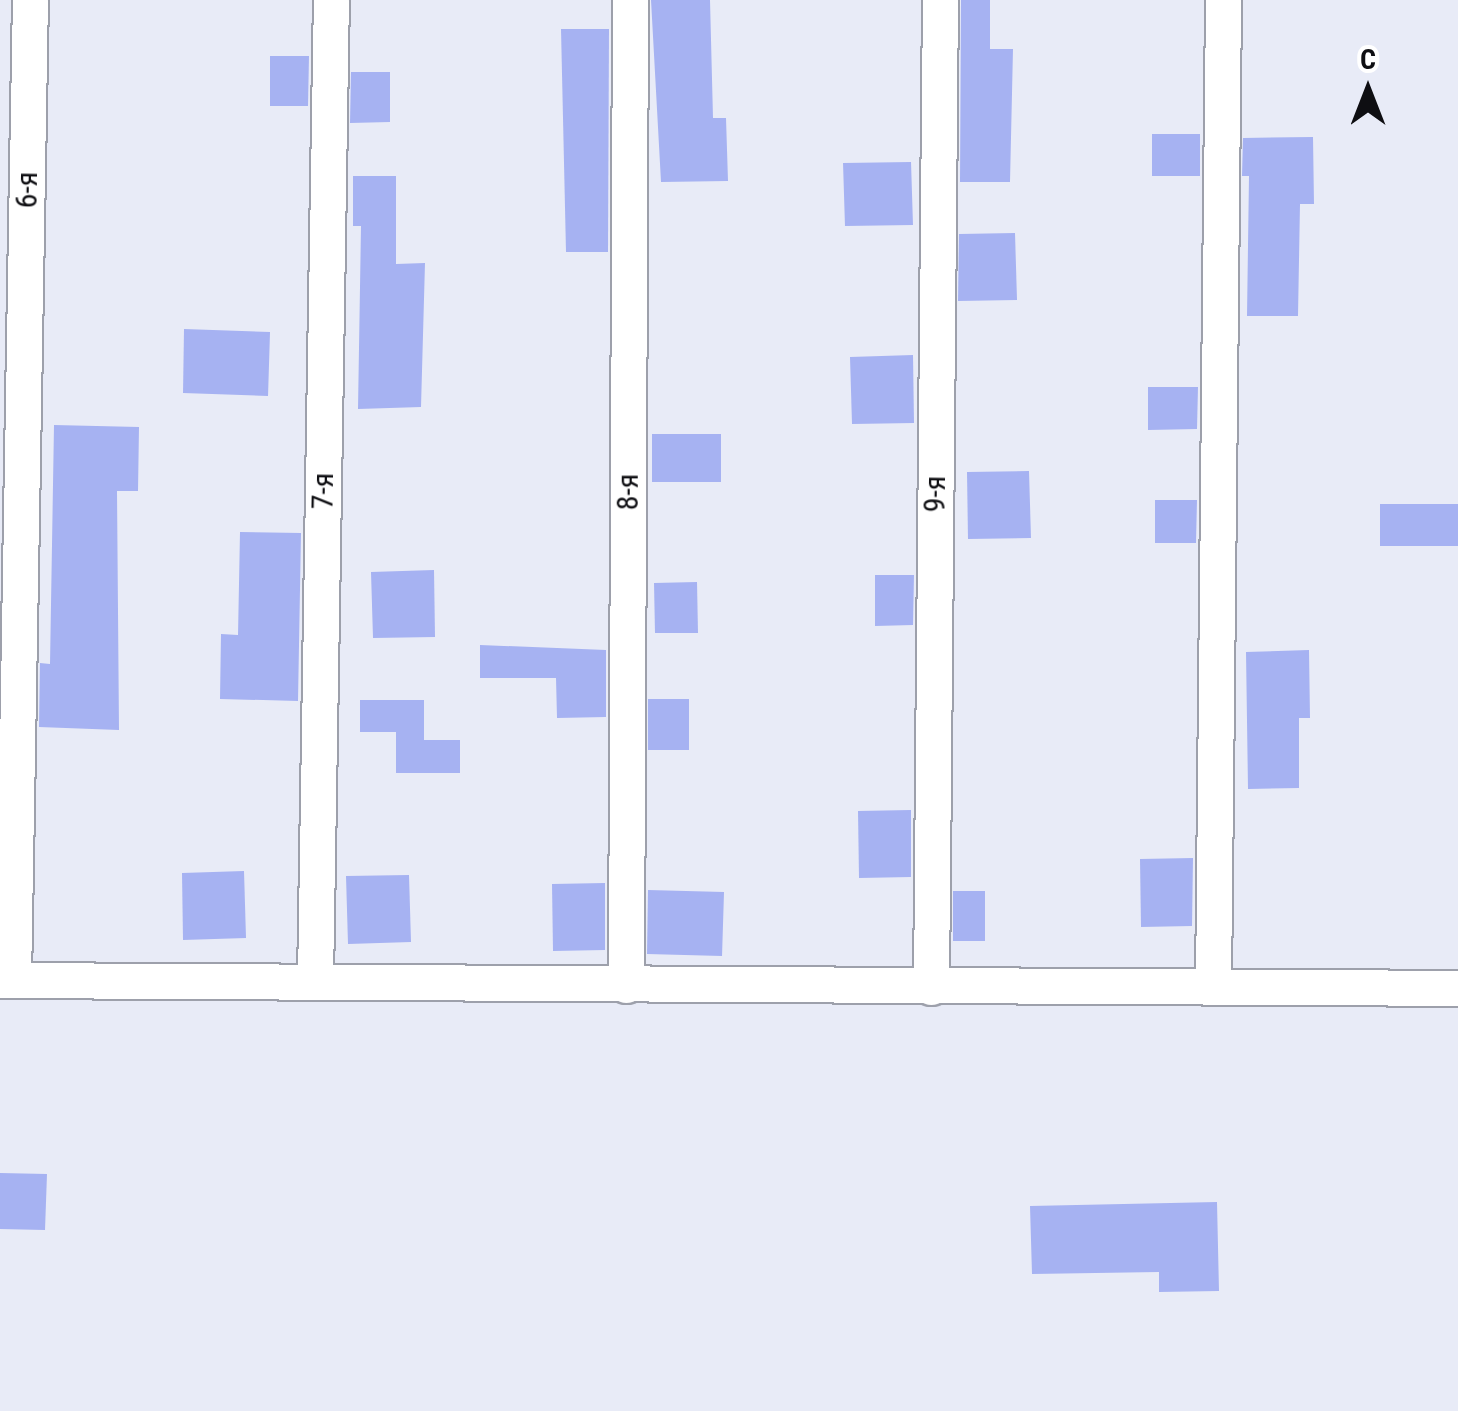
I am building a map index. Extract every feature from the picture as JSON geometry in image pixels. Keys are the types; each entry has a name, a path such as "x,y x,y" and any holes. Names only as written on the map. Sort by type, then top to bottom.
{"street":[{"name":"6-я","path":"6,980 30,0"},
{"name":"7-я","path":"315,982 331,0"},
{"name":"8-я","path":"626,985 630,0"},
{"name":"9-я","path":"931,987 940,0"},
{"path":"1213,986 1222,0"},
{"path":"6,980 1458,988"}],"building":[{"path":"651,0 710,0 713,118 726,118 728,181 661,182"},
{"path":"961,0 990,0 990,49 1013,49 1010,182 960,182"},
{"path":"561,29 609,29 608,252 566,252"},
{"path":"270,56 309,56 308,106 270,106"},
{"path":"351,72 390,72 390,122 350,123"},
{"path":"1152,134 1200,134 1200,176 1152,176"},
{"path":"1313,137 1314,204 1300,204 1298,316 1247,316 1249,176 1242,176 1243,138"},
{"path":"911,162 913,225 845,226 843,163"},
{"path":"353,176 396,176 396,264 425,263 421,407 358,409 361,226 353,226"},
{"path":"1015,233 1017,300 958,301 959,234"},
{"path":"184,329 270,332 268,396 183,393"},
{"path":"913,355 914,423 852,424 850,357"},
{"path":"1148,387 1198,387 1197,429 1148,430"},
{"path":"54,425 139,427 138,491 117,491 119,730 39,727 40,663 50,664"},
{"path":"652,434 721,434 721,482 652,482"},
{"path":"1029,471 1031,538 968,539 967,472"},
{"path":"1155,500 1197,500 1196,543 1155,543"},
{"path":"1380,504 1458,504 1458,546 1380,546"},
{"path":"240,532 301,533 298,701 220,699 221,634 238,635"},
{"path":"434,570 435,637 373,638 371,572"},
{"path":"875,575 914,575 913,625 875,626"},
{"path":"697,582 698,633 655,633 654,583"},
{"path":"480,645 606,650 606,717 557,718 556,678 480,678"},
{"path":"1309,650 1310,718 1299,718 1299,788 1248,789 1246,652"},
{"path":"648,699 689,699 689,750 648,750"},
{"path":"360,700 424,700 424,740 460,740 460,773 396,773 396,732 360,732"},
{"path":"911,810 911,877 859,878 858,811"},
{"path":"1193,858 1192,926 1141,927 1140,859"},
{"path":"244,871 246,938 183,940 182,873"},
{"path":"409,875 411,942 348,944 346,876"},
{"path":"605,883 605,950 553,951 552,884"},
{"path":"648,890 724,892 722,956 647,954"},
{"path":"953,891 985,891 985,941 953,941"},
{"path":"0,1173 47,1174 45,1230 0,1229"},
{"path":"1217,1202 1219,1291 1159,1292 1159,1272 1032,1274 1030,1206"}]}
